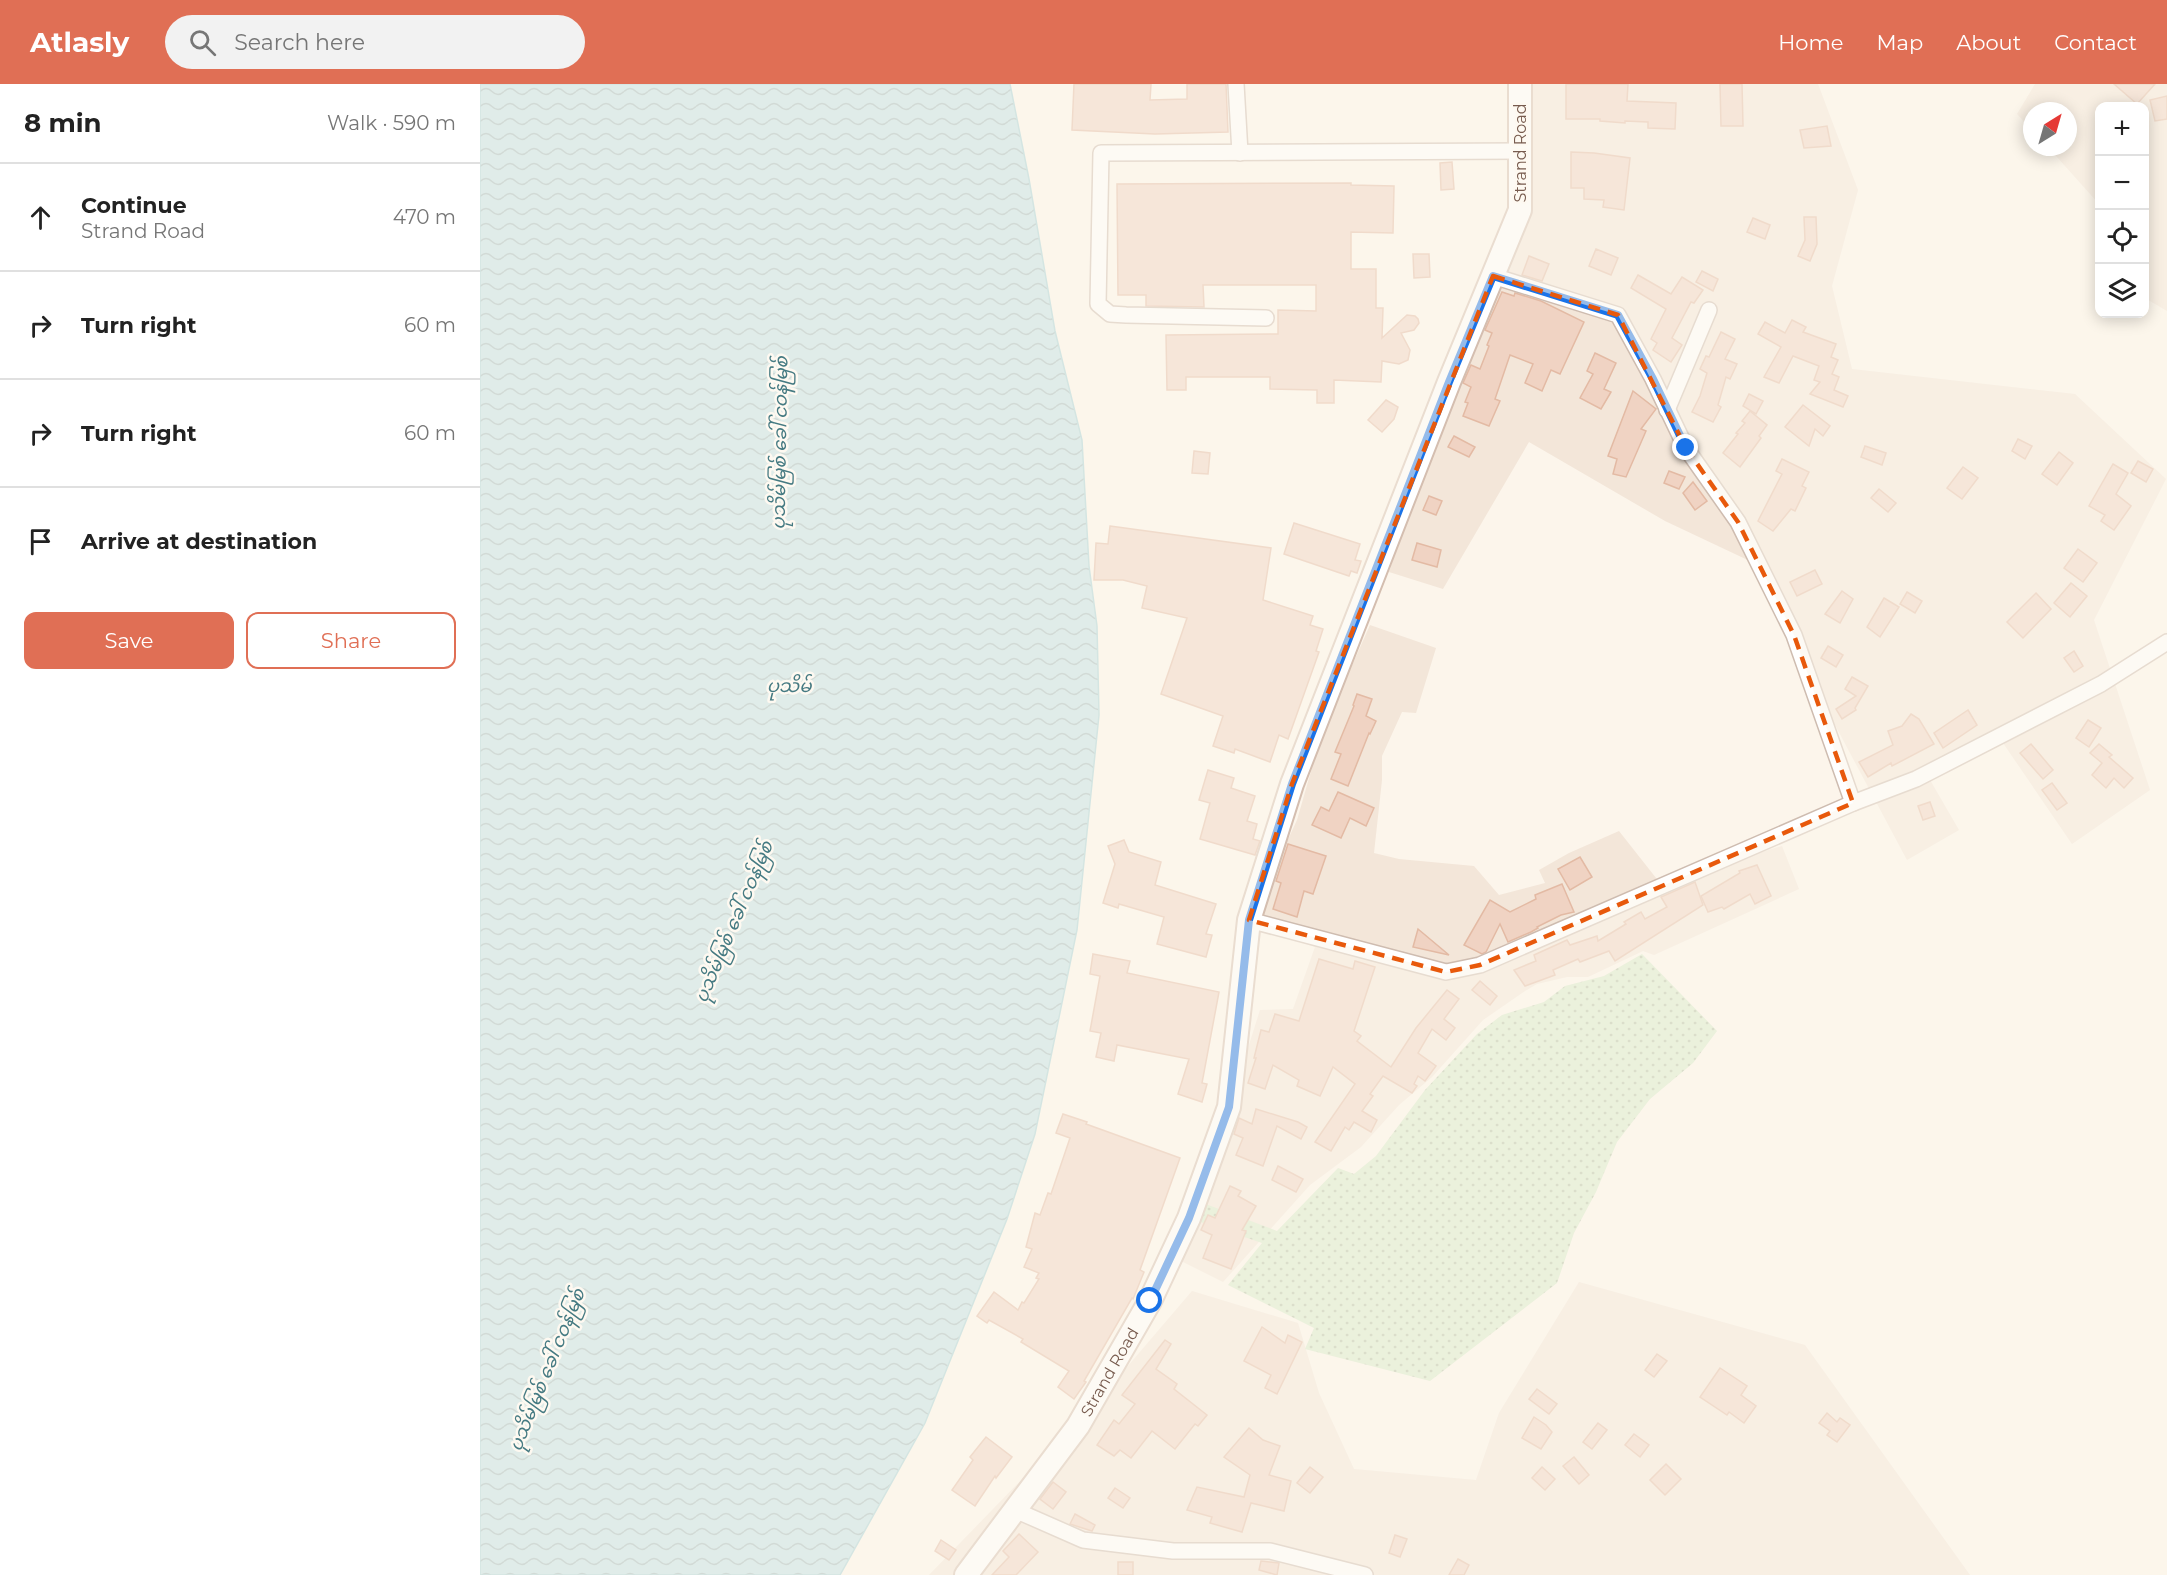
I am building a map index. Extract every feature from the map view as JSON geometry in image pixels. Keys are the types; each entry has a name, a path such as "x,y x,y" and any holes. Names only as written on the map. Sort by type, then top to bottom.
{"main road":[{"name":"Strand Road","path":"966,1575 1078,1426 1150,1301 1189,1218 1229,1107 1249,920 1292,784 1449,382 1520,210 1520,84"}],"street":[{"path":"1236,84 1240,153"},
{"path":"1266,318 1118,315 1110,314 1098,304 1101,153 1521,151"},
{"path":"1493,276 1618,315 1686,448 1738,522 1794,635 1853,803"},
{"path":"1667,410 1709,310"},
{"path":"1249,920 1446,972 1480,965 1853,803 1916,779 2102,684 2167,642"},
{"path":"1015,1510 1083,1540 1173,1551 1270,1551 1365,1575"}],"highlighted area":[{"path":"1493,276 1618,315 1686,448 1738,522 1794,635 1853,803 1480,965 1446,972 1249,920 1292,784"}],"shaded area":[{"path":"1531,84 1818,84 1858,190 1832,286 1852,369 2075,394 2166,479 2094,620 2150,790 2072,844 2001,740 1930,780 1959,830 1907,860 1825,706 1771,571 1665,521 1529,442 1443,589 1389,572 1463,345 1532,196"},
{"path":"2035,84 2167,84 2167,311 2149,300 2149,102 2095,102 2095,200 2056,156 2077,156 2077,102 2024,102"},
{"path":"2023,104 2023,120 2017,114"},
{"path":"1370,625 1436,648 1416,713 1402,712 1382,756 1382,780 1374,853 1399,859 1474,866 1499,895 1545,883 1539,870 1569,853 1619,831 1660,883 1782,846 1799,889 1654,955 1643,951 1588,977 1567,977 1537,984 1525,991 1483,1020 1432,1077 1399,1105 1361,1147 1310,1185 1223,1282 1181,1261 1260,1010 1293,1009 1315,947 1255,926 1271,876 1297,820 1322,733"},
{"path":"1579,1282 1805,1345 1970,1575 929,1575 1098,1401 1192,1291 1298,1323 1319,1393 1354,1469 1476,1480 1499,1413"}],"green space":[{"path":"1642,954 1717,1031 1693,1063 1650,1099 1617,1142 1596,1192 1574,1233 1557,1283 1430,1381 1305,1349 1314,1328 1228,1285 1262,1243 1189,1218 1195,1200 1277,1231 1338,1168 1354,1174 1376,1156 1425,1090 1477,1034 1502,1015 1544,1002 1565,986 1604,976"}],"water":[{"name":"ပုသိမ်","path":"480,84 1010,84 1055,331 1082,440 1089,566 1097,626 1099,715 1077,930 1035,1134 1007,1219 925,1423 840,1575 480,1575"}],"building":[{"path":"1074,84 1151,84 1150,100 1187,99 1187,84 1226,84 1228,132 1155,134 1072,130"},
{"path":"1566,84 1628,84 1627,101 1676,103 1675,129 1648,128 1648,122 1625,121 1625,123 1600,121 1600,119 1566,119"},
{"path":"1720,84 1742,84 1743,126 1721,126"},
{"path":"2114,84 2155,84 2139,102 2135,102"},
{"path":"2167,96 2167,119 2155,121 2150,100"},
{"path":"1827,126 1831,146 1804,148 1800,130"},
{"path":"1571,152 1630,158 1624,210 1603,207 1604,200 1584,199 1584,188 1571,188"},
{"path":"1452,162 1454,189 1441,190 1440,163"},
{"path":"1351,183 1351,185 1394,186 1393,233 1351,232 1351,269 1376,269 1376,308 1383,308 1382,338 1407,315 1418,319 1419,323 1414,330 1401,333 1410,350 1408,360 1399,364 1382,361 1381,382 1334,380 1334,403 1317,403 1317,390 1270,389 1270,377 1186,377 1186,390 1167,390 1166,335 1278,334 1278,310 1316,311 1316,285 1203,285 1204,307 1146,306 1146,295 1118,295 1117,184"},
{"path":"1804,217 1816,217 1817,244 1810,261 1798,256 1805,240"},
{"path":"1753,218 1770,225 1765,239 1747,232"},
{"path":"1596,249 1618,258 1611,275 1589,266"},
{"path":"1413,254 1429,254 1430,277 1414,278"},
{"path":"1529,256 1549,264 1542,281 1522,275"},
{"path":"1702,271 1718,279 1713,291 1696,282"},
{"path":"1638,275 1671,294 1682,277 1703,290 1694,303 1691,302 1672,338 1682,345 1671,362 1653,350 1657,343 1651,339 1666,309 1631,288"},
{"path":"1502,292 1514,296 1515,293 1541,301 1584,322 1560,374 1551,370 1542,391 1525,383 1533,364 1510,355 1495,399 1500,401 1489,426 1463,416 1471,387 1463,383 1471,365 1480,369 1492,333 1485,330"},
{"path":"1792,320 1806,327 1803,332 1836,344 1831,357 1838,360 1832,374 1839,377 1834,390 1848,396 1843,407 1810,394 1820,382 1814,380 1819,366 1793,356 1779,383 1764,377 1781,347 1758,334 1765,322 1785,333"},
{"path":"1721,332 1735,339 1725,359 1737,364 1730,379 1726,377 1718,405 1721,407 1713,422 1692,412 1707,373 1700,369 1706,356 1709,357"},
{"path":"1595,353 1616,363 1604,389 1611,392 1601,409 1580,398 1593,374 1587,371"},
{"path":"1633,391 1656,409 1641,429 1646,431 1626,477 1613,474 1617,459 1608,456"},
{"path":"1749,394 1763,401 1756,414 1743,406"},
{"path":"1386,400 1398,407 1394,419 1382,432 1368,420"},
{"path":"1803,405 1830,426 1823,436 1815,429 1809,446 1785,427"},
{"path":"1750,411 1767,425 1759,436 1761,438 1740,467 1723,453 1738,434 1736,433 1745,423 1742,421"},
{"path":"1454,436 1475,447 1469,457 1448,447"},
{"path":"2018,439 2032,446 2025,459 2012,451"},
{"path":"1865,446 1886,453 1882,465 1861,457"},
{"path":"1194,451 1210,453 1208,474 1192,473"},
{"path":"2059,452 2073,463 2057,485 2042,474"},
{"path":"1782,459 1809,472 1802,486 1806,488 1795,511 1791,509 1773,531 1758,521 1782,474 1776,471"},
{"path":"2138,461 2153,469 2146,482 2131,473"},
{"path":"2113,464 2128,473 2116,494 2131,506 2114,530 2101,521 2105,515 2089,506"},
{"path":"1963,467 1978,478 1962,499 1947,488"},
{"path":"1669,471 1685,477 1679,489 1664,483"},
{"path":"1693,482 1707,501 1695,510 1683,493"},
{"path":"1879,489 1896,503 1888,512 1871,498"},
{"path":"1429,496 1442,501 1436,515 1423,510"},
{"path":"1294,523 1360,544 1355,560 1361,561 1357,573 1351,571 1349,576 1284,554"},
{"path":"1110,526 1271,548 1263,600 1313,616 1310,625 1323,629 1316,651 1319,652 1288,739 1279,735 1270,762 1235,749 1234,753 1213,746 1223,716 1161,694 1187,618 1142,608 1147,586 1123,580 1094,580 1096,543 1108,544"},
{"path":"1417,543 1441,550 1437,567 1412,560"},
{"path":"2078,549 2097,563 2083,582 2064,568"},
{"path":"1815,570 1822,584 1797,596 1790,582"},
{"path":"2071,583 2087,596 2070,617 2054,603"},
{"path":"1842,591 1853,599 1840,623 1825,614"},
{"path":"1907,592 1922,601 1915,613 1900,604"},
{"path":"2036,593 2051,609 2023,638 2007,622"},
{"path":"1884,598 1899,607 1880,637 1867,627"},
{"path":"1828,646 1843,655 1836,667 1821,658"},
{"path":"2074,651 2083,666 2074,672 2064,658"},
{"path":"1852,677 1868,686 1856,710 1842,719 1836,709 1856,696 1845,689"},
{"path":"1357,694 1372,699 1366,716 1376,721 1348,786 1331,779 1341,754 1335,752"},
{"path":"1968,710 1977,725 1943,748 1934,733"},
{"path":"1911,714 1919,719 1934,744 1892,766 1891,763 1868,777 1859,762 1893,745 1888,731 1902,726"},
{"path":"2088,720 2101,728 2089,747 2076,738"},
{"path":"2031,744 2053,770 2043,779 2020,753"},
{"path":"2099,744 2112,755 2109,757 2133,778 2124,788 2114,778 2106,788 2092,775 2102,763 2090,753"},
{"path":"1208,770 1234,778 1231,788 1255,796 1247,821 1257,824 1253,839 1260,841 1255,855 1200,839 1210,803 1199,800"},
{"path":"2052,783 2067,803 2057,810 2042,790"},
{"path":"1338,792 1374,808 1366,826 1350,818 1341,838 1312,825 1321,807 1329,811"},
{"path":"1930,802 1935,816 1923,820 1918,806"},
{"path":"1124,840 1129,852 1161,862 1155,885 1216,904 1206,934 1212,935 1206,957 1157,944 1164,917 1119,904 1118,908 1103,903 1115,864 1108,846"},
{"path":"1288,844 1326,856 1313,894 1304,891 1297,917 1273,909 1281,883 1276,881"},
{"path":"1580,857 1592,877 1570,890 1558,869"},
{"path":"1757,865 1771,896 1755,904 1750,894 1724,909 1722,907 1708,912 1701,896 1740,873 1739,871"},
{"path":"1695,882 1703,905 1615,961 1609,951 1580,962 1578,959 1553,970 1555,975 1525,986 1514,970 1536,961 1534,955 1567,940 1570,945 1597,936 1598,941 1641,912 1645,919 1667,907 1661,897"},
{"path":"1562,884 1574,912 1561,915 1508,942 1500,924 1486,952 1482,954 1464,945 1490,900 1510,912 1536,899 1535,895"},
{"path":"1418,929 1449,955 1413,947"},
{"path":"1093,954 1130,961 1127,973 1219,992 1202,1083 1207,1084 1202,1102 1178,1094 1189,1059 1117,1045 1114,1061 1096,1057 1101,1033 1090,1031 1100,976 1090,974"},
{"path":"1319,959 1353,969 1355,961 1375,967 1354,1031 1361,1036 1357,1041 1391,1067 1416,1028 1447,990 1459,999 1444,1019 1455,1028 1446,1040 1432,1029 1418,1053 1436,1066 1425,1081 1418,1076 1414,1084 1417,1086 1412,1093 1383,1076 1370,1094 1373,1096 1362,1111 1377,1120 1371,1132 1354,1122 1349,1130 1345,1127 1331,1151 1315,1142 1355,1084 1333,1067 1320,1096 1297,1086 1299,1080 1273,1065 1265,1089 1248,1083 1256,1058 1254,1058 1261,1030 1269,1032 1275,1014 1299,1021"},
{"path":"1480,981 1497,996 1490,1005 1472,990"},
{"path":"1256,1109 1307,1127 1301,1139 1277,1126 1263,1166 1236,1155 1243,1138 1234,1134 1239,1118 1252,1124"},
{"path":"1063,1114 1180,1158 1140,1270 1144,1272 1133,1299 1074,1399 1058,1387 1069,1371 1021,1342 1023,1339 977,1316 994,1292 1018,1310 1039,1279 1036,1278 1039,1273 1024,1267 1032,1249 1026,1247 1035,1213 1040,1215 1048,1193 1051,1194 1070,1138 1056,1133"},
{"path":"1278,1166 1303,1179 1296,1192 1272,1180"},
{"path":"1230,1186 1241,1191 1238,1196 1256,1206 1242,1230 1246,1231 1231,1269 1203,1258 1212,1235 1201,1230 1208,1215 1215,1218"},
{"path":"1262,1327 1285,1343 1288,1335 1302,1342 1277,1394 1265,1388 1271,1375 1244,1361"},
{"path":"1165,1340 1171,1344 1156,1369 1177,1384 1174,1389 1207,1415 1198,1426 1195,1424 1175,1449 1152,1431 1131,1458 1120,1450 1114,1456 1097,1445 1114,1420 1119,1424 1135,1404 1122,1395"},
{"path":"1657,1354 1667,1361 1654,1377 1645,1370"},
{"path":"1720,1368 1747,1386 1741,1395 1756,1406 1744,1423 1729,1412 1727,1415 1700,1397"},
{"path":"1537,1389 1557,1404 1549,1414 1529,1399"},
{"path":"1827,1413 1837,1422 1840,1418 1850,1425 1837,1442 1827,1435 1830,1431 1819,1423"},
{"path":"1534,1417 1552,1432 1541,1449 1522,1438"},
{"path":"1598,1423 1607,1430 1592,1449 1583,1442"},
{"path":"1249,1428 1263,1440 1280,1446 1269,1475 1291,1481 1284,1511 1251,1503 1242,1532 1210,1523 1212,1517 1187,1510 1197,1487 1244,1497 1250,1475 1224,1457"},
{"path":"1634,1434 1649,1445 1640,1457 1625,1445"},
{"path":"986,1437 1012,1457 996,1478 995,1476 975,1506 952,1490 973,1460 970,1457"},
{"path":"1574,1457 1589,1475 1579,1484 1563,1466"},
{"path":"1666,1464 1681,1479 1665,1495 1650,1480"},
{"path":"1310,1467 1323,1477 1310,1493 1297,1483"},
{"path":"1542,1467 1555,1479 1545,1490 1532,1478"},
{"path":"1053,1482 1066,1492 1053,1509 1040,1499"},
{"path":"1115,1488 1130,1498 1123,1508 1108,1498"},
{"path":"1075,1514 1095,1525 1092,1531 1070,1524"},
{"path":"1019,1534 1038,1552 1016,1575 992,1575 1009,1557 1003,1551"},
{"path":"1395,1535 1407,1539 1400,1557 1389,1553"},
{"path":"941,1540 956,1550 949,1560 935,1551"},
{"path":"1458,1559 1469,1565 1464,1575 1449,1575"},
{"path":"1261,1561 1279,1563 1277,1575 1259,1570"},
{"path":"1118,1562 1133,1562 1133,1575 1118,1575"}],"route":[{"path":"1150,1301 1189,1218 1229,1107 1249,920 1292,784 1449,382 1493,276 1618,315 1653,379 1686,448"}],"water label":[{"name":"ပုသိမ်မြစ် ခေါ် ငဝန်မြစ်","path":"780,443"},
{"name":"ပုသိမ်မြစ် ခေါ် ငဝန်မြစ်","path":"734,922"},
{"name":"ပုသိမ်မြစ် ခေါ် ငဝန်မြစ်","path":"547,1370"}]}
